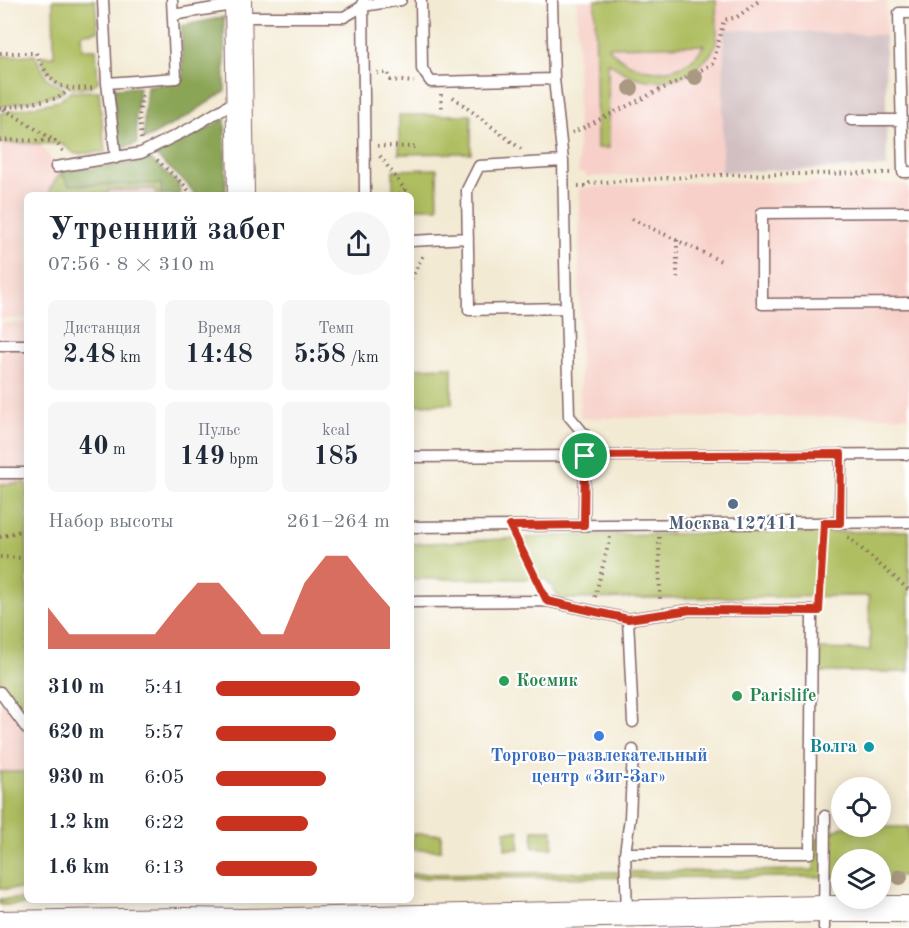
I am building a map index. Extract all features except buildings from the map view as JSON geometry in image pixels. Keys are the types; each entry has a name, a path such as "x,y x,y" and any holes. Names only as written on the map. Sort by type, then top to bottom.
{"street":[{"path":"238,7 240,192"},
{"path":"0,924 183,921 242,917 627,913 824,919 909,909"}],"lane":[{"path":"103,0 107,83 116,158"},
{"path":"107,83 176,78 172,0"},
{"path":"173,15 238,7 344,17 363,3 401,0"},
{"path":"421,0 422,69 431,82 554,79"},
{"path":"552,0 554,79 563,161 569,416 584,434 584,525"},
{"path":"363,3 365,192"},
{"path":"906,172 901,120 899,13 909,13"},
{"path":"56,167 141,153 191,128 239,99"},
{"path":"851,120 901,120"},
{"path":"563,161 479,166 467,190 469,310 566,308"},
{"path":"909,212 762,213 762,304 909,303"},
{"path":"414,241 468,237"},
{"path":"0,345 24,345"},
{"path":"832,523 841,454"},
{"path":"414,458 909,454"},
{"path":"0,473 24,473"},
{"path":"414,526 909,522"},
{"path":"414,602 547,601 628,619 691,610 812,611 810,853 625,854"},
{"path":"628,619 633,722"},
{"path":"0,692 24,725"},
{"path":"627,913 625,854 630,818 633,750"},
{"path":"824,919 825,816"}],"path":[{"path":"560,135 578,132 713,64 724,20 737,17 760,0"},
{"path":"0,53 36,53 47,75 69,90"},
{"path":"364,74 388,73 390,81 431,82"},
{"path":"2,109 58,98 69,90 97,88 107,83"},
{"path":"442,112 441,87 538,163"},
{"path":"2,109 56,141 73,164"},
{"path":"0,140 56,141"},
{"path":"403,192 405,190 373,146 417,147"},
{"path":"563,184 587,186 590,183 717,175 906,172"},
{"path":"632,219 723,262"},
{"path":"414,273 431,240"},
{"path":"677,240 677,279"},
{"path":"832,523 909,591"},
{"path":"812,611 819,611 832,523"},
{"path":"591,611 614,525"},
{"path":"659,525 660,615"},
{"path":"510,526 547,601"},
{"path":"0,537 24,530"},
{"path":"0,557 24,558"}],"shaded area":[{"path":"577,0 887,0 885,35 724,29 722,172 586,177 586,173 578,173"},
{"path":"724,29 885,35 887,167 722,172"},
{"path":"0,143 39,143 69,184 179,184 180,192 24,192 24,318 0,319"},
{"path":"718,181 904,184 909,188 909,416 580,418 579,188"},
{"path":"0,323 24,323 24,868 0,868"}],"green space":[{"path":"53,0 95,0 98,31 81,34 82,49 96,49 98,82 89,87 72,88 63,84 49,73 44,65 41,56 54,56"},
{"path":"595,0 716,0 715,46 705,60 686,74 663,81 652,81 629,75 608,62 609,148 597,148","holes":["704,45 695,57 671,70 657,71 630,64 608,47"]},
{"path":"224,17 225,91 186,117 144,140 147,86 183,81 181,26"},
{"path":"35,55 47,78 65,90 56,95 0,107 0,56"},
{"path":"139,87 136,117 137,144 119,149 113,88"},
{"path":"99,91 105,152 75,154 62,144 0,143 0,113 59,101 70,92"},
{"path":"399,115 471,115 471,153 399,154"},
{"path":"225,119 226,192 194,192 155,155"},
{"path":"149,158 179,184 180,192 161,192 161,184 69,185 61,173 63,171 141,162"},
{"path":"437,169 438,208 414,208 414,192 393,192 393,170"},
{"path":"61,173 69,185 162,184 161,192 156,192 155,189 51,192 50,188"},
{"path":"452,367 452,404 414,405 414,368"},
{"path":"24,483 24,718 8,694 0,688 0,484"},
{"path":"909,531 909,672 813,672 813,649 870,650 869,596 561,599 546,579 414,579 414,544 581,535"},
{"path":"0,772 24,772 24,889 0,889"},
{"path":"891,827 909,827 909,876 891,876 891,849 831,849 831,877 414,878 414,874 814,870 814,841 831,832 831,837 891,837"},
{"path":"533,830 553,830 553,848 533,848"},
{"path":"505,831 519,831 519,849 505,849"},
{"path":"414,834 441,834 441,850 414,850"},
{"path":"0,899 24,899 24,903 101,903 101,904 0,905"}],"place":[{"name":"Москва 127411","path":"733,504"},
{"name":"Космик","path":"504,681"},
{"name":"Parislife","path":"737,696"},
{"name":"Торгово–развлекательный центр «Зиг-Заг»","path":"599,736"},
{"name":"Волга","path":"869,747"}],"route":[{"path":"841,454 840,523 824,523 819,611 691,610 628,619 547,601 510,526 584,525 585,456 841,454"}]}
